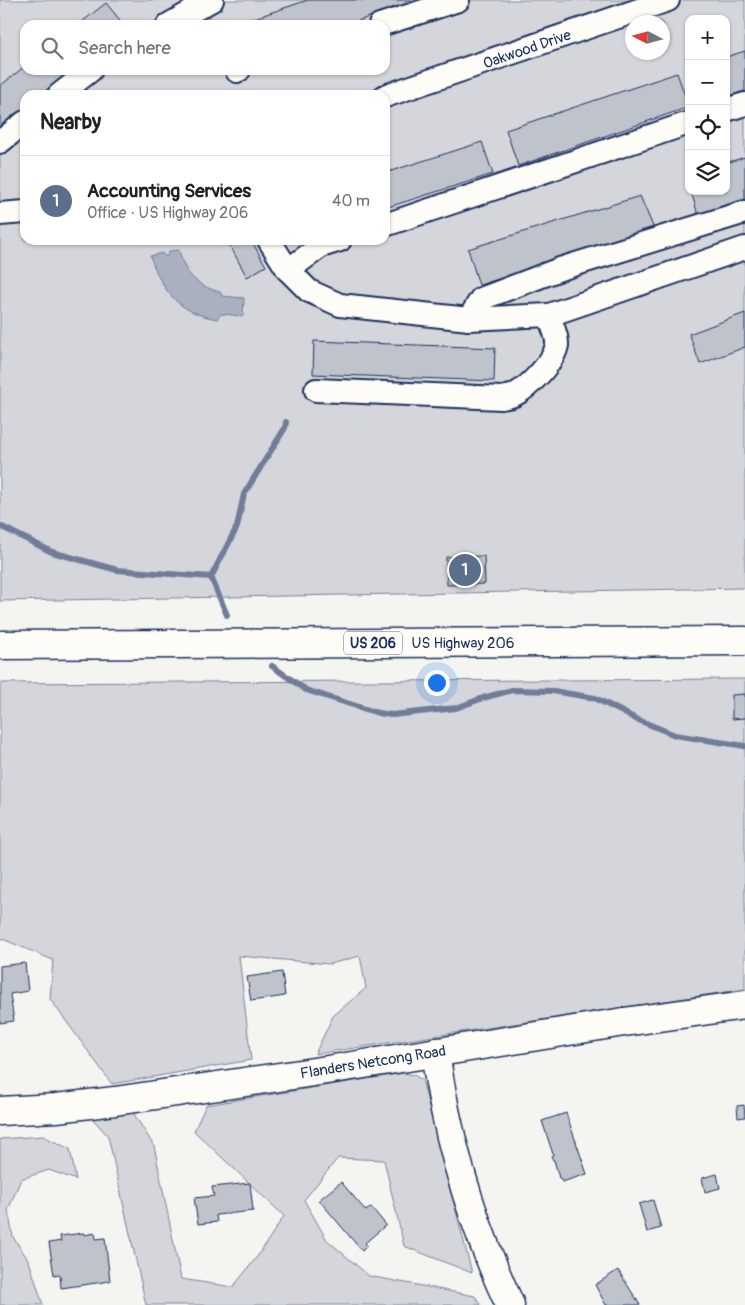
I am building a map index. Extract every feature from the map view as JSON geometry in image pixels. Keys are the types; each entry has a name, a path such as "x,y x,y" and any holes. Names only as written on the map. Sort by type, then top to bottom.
{"main road":[{"name":"US Highway 206","path":"0,645 745,641"},
{"name":"Flanders Netcong Road","path":"0,1111 86,1105 327,1070 624,1022 745,1006"},
{"path":"436,1052 440,1087 467,1192 495,1270 510,1305"}],"street":[{"path":"177,20 212,0"},
{"path":"390,22 458,0"},
{"name":"Oakwood Drive","path":"390,94 668,0"},
{"path":"66,90 85,75"},
{"path":"730,109 745,104"},
{"path":"390,223 685,124"},
{"path":"0,142 20,126"},
{"path":"0,214 20,212"},
{"path":"469,319 481,300 560,269 745,212"},
{"path":"272,245 288,270 309,291 340,305 469,319 548,315 745,248"},
{"path":"288,270 324,245"},
{"path":"316,390 502,398 513,396 544,369 553,355 557,340 548,315"}],"shaded area":[{"path":"0,0 745,0 745,588 0,601"},
{"path":"745,679 745,989 315,1054 333,1016 366,988 360,956 330,964 239,956 251,1060 112,1084 50,999 53,960 0,938 0,683"},
{"path":"404,1073 414,1075 422,1080 472,1273 404,1246 384,1160 338,1158 304,1200 327,1240 369,1276 475,1296 481,1305 146,1305 108,1136 91,1117 132,1111 154,1146 181,1279 233,1287 257,1257 284,1216 194,1131 206,1105"},
{"path":"43,1136 70,1149 76,1180 49,1170 21,1179 8,1210 13,1237 29,1261 43,1305 0,1305 0,1139"}],"water":[{"path":"179,250 184,266 198,282 220,292 222,296 244,298 243,316 221,314 217,319 203,316 191,311 173,298 160,280 150,256 162,253 164,256 167,256 169,251"}],"building":[{"path":"308,0 411,0 411,2 361,20 249,20"},
{"path":"106,3 120,20 84,20"},
{"path":"745,51 745,91 730,96 730,60 730,56"},
{"path":"20,70 20,75 66,75 46,90 20,90 20,111 0,126 0,86"},
{"path":"677,73 685,96 685,108 518,166 506,130"},
{"path":"482,142 493,174 390,206 390,171"},
{"path":"745,157 745,200 698,215 692,195 730,195 730,162"},
{"path":"640,196 655,231 479,285 468,249"},
{"path":"230,245 254,245 266,266 247,277"},
{"path":"745,313 745,347 700,364 689,334"},
{"path":"314,341 495,348 494,381 313,374"},
{"path":"484,556 485,584 447,585 446,557"},
{"path":"745,694 745,718 732,719 732,695"},
{"path":"25,963 28,991 10,994 14,1021 0,1023 0,966"},
{"path":"282,972 285,996 251,1001 247,977"},
{"path":"744,1105 745,1117 738,1118 737,1106"},
{"path":"566,1113 587,1174 562,1182 551,1156 553,1155 552,1151 542,1121"},
{"path":"717,1174 720,1188 705,1192 702,1178"},
{"path":"341,1182 366,1211 371,1207 386,1225 365,1243 367,1246 362,1251 319,1200"},
{"path":"250,1183 253,1211 216,1215 217,1222 198,1224 194,1198 214,1196 212,1187"},
{"path":"653,1200 661,1228 647,1232 639,1204"},
{"path":"84,1233 84,1235 95,1233 96,1239 105,1238 110,1281 61,1288 60,1274 54,1275 49,1243 61,1241 60,1236"},
{"path":"618,1270 640,1305 606,1305 595,1285"}],"waterway":[{"path":"227,615 211,577 237,527 244,494 285,428 286,422"},
{"path":"0,526 52,552 117,570 211,577"},
{"path":"272,666 306,690 378,713 392,715 456,708 512,690 553,691 595,698 636,719 675,735 745,746"}],"place":[{"name":"Accounting Services","path":"465,570"}]}
